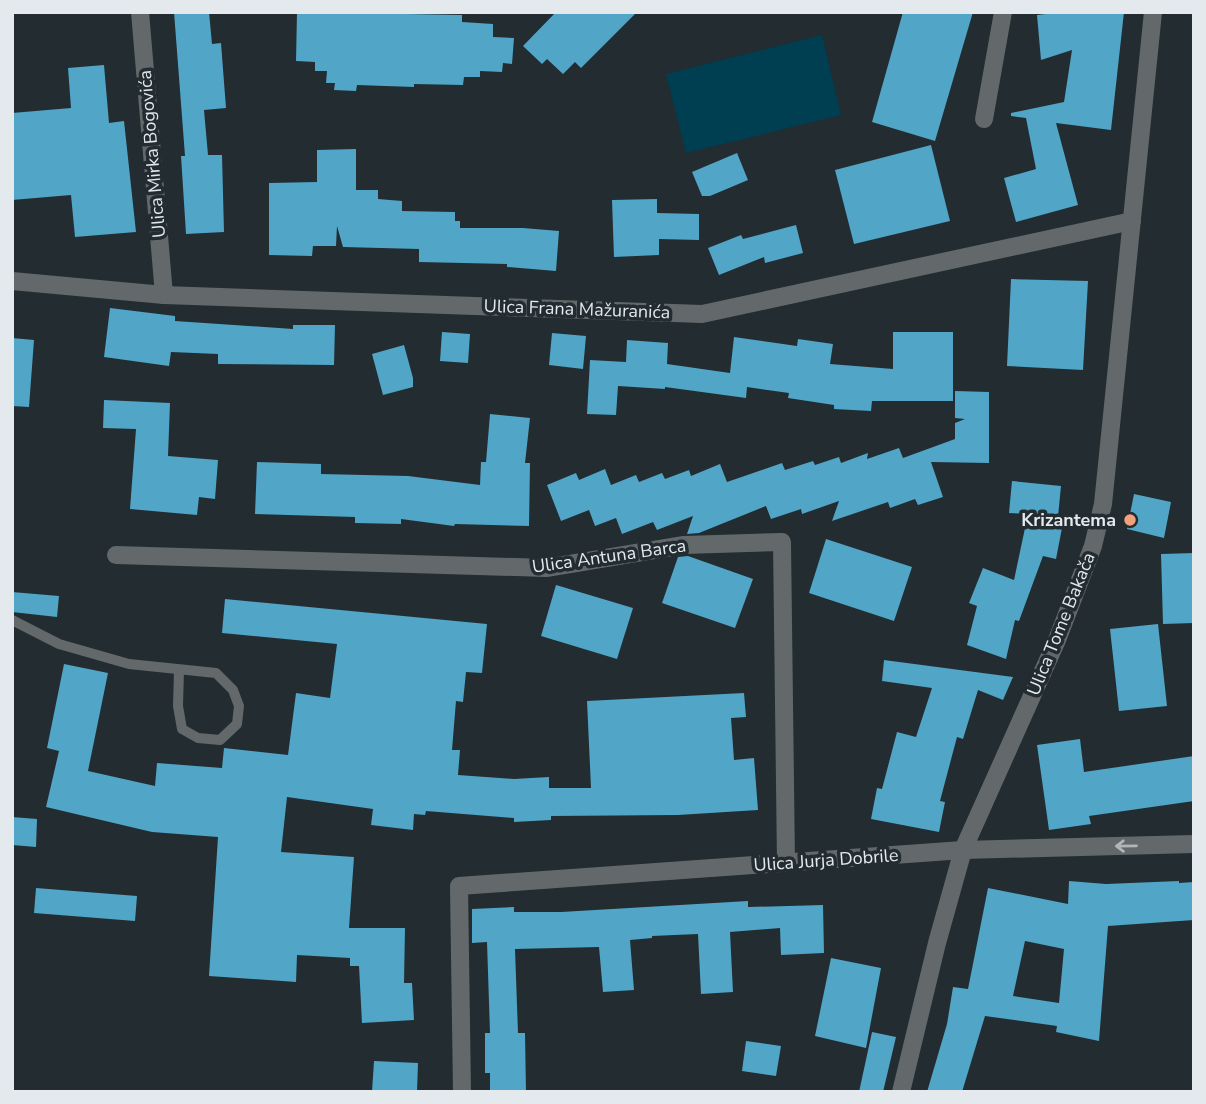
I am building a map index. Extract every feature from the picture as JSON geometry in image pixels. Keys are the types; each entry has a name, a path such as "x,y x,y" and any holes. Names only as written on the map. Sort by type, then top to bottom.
{"street":[{"name":"Ulica Mirka Bogovića","path":"140,12 164,295"},
{"path":"984,119 1003,12"},
{"name":"Ulica Tome Bakača","path":"901,1092 937,943 963,850 1057,640 1093,546 1109,460 1153,12"},
{"name":"Ulica Frana Mažuranića","path":"12,281 164,295 702,314 1132,221"},
{"name":"Ulica Antuna Barca","path":"116,555 545,568 684,545 782,542 786,863"},
{"name":"Ulica Jurja Dobrile","path":"462,1092 459,886 963,850 1194,844"}],"lane":[{"path":"12,620 59,644 129,664 216,673 233,690 239,706 237,724 220,740 198,738 182,729 178,706 179,670"}],"shaded area":[{"path":"822,35 841,115 686,153 666,74"}],"building":[{"path":"174,12 209,12 212,44 221,43 226,108 204,110 208,155 222,155 224,232 186,234 181,156 185,156"},
{"path":"297,12 462,15 462,22 493,24 493,37 514,38 512,64 503,63 502,72 480,71 480,77 464,77 463,85 357,85 356,91 334,90 335,83 326,83 327,71 315,71 315,62 296,61"},
{"path":"556,12 637,12 581,68 575,62 563,74 547,59 542,64 523,46"},
{"path":"903,12 973,12 935,141 872,122"},
{"path":"1124,12 1111,130 1056,123 1078,205 1016,222 1004,178 1036,169 1026,118 1011,116 1011,113 1064,102 1072,50 1041,60 1037,15"},
{"path":"104,65 109,123 124,121 136,232 75,237 71,195 12,200 12,113 71,108 68,68"},
{"path":"931,145 950,221 854,244 835,170"},
{"path":"356,149 356,190 378,190 378,199 402,201 402,211 455,212 455,221 460,221 460,228 559,231 556,271 507,267 507,264 419,262 419,249 343,247 337,226 336,246 313,246 312,256 269,255 269,183 317,182 317,150"},
{"path":"737,153 748,180 710,196 702,196 692,172"},
{"path":"657,199 657,213 699,214 699,240 659,239 659,255 614,257 612,200"},
{"path":"796,225 803,253 765,263 764,257 719,275 708,248 741,235 743,239"},
{"path":"1011,279 1088,281 1083,370 1007,366"},
{"path":"110,308 175,316 175,321 293,329 293,325 335,325 334,365 218,364 218,354 171,352 169,366 104,357"},
{"path":"442,332 470,334 468,363 440,361"},
{"path":"893,332 953,332 953,401 872,401 871,411 834,409 834,405 788,398 789,393 747,387 746,398 665,387 618,386 616,415 587,414 590,360 626,362 627,340 668,343 667,364 730,373 734,337 797,346 798,339 833,344 830,364 893,369"},
{"path":"552,333 586,336 583,369 549,365"},
{"path":"12,338 34,340 29,407 12,406"},
{"path":"404,345 413,387 383,395 372,354"},
{"path":"955,391 989,392 989,463 931,462 943,497 918,505 915,499 890,508 888,502 832,521 839,501 802,514 801,509 771,519 766,506 699,533 687,534 693,516 657,530 653,522 622,534 616,518 595,526 589,510 561,521 547,485 576,473 579,480 605,469 611,485 636,475 639,482 662,473 665,479 689,470 691,476 720,464 727,482 782,463 785,470 813,461 815,465 839,457 841,463 868,453 867,459 899,448 903,458 955,439 955,423 965,419 955,418"},
{"path":"104,400 170,403 168,456 218,460 215,499 199,497 197,515 130,509 136,429 103,428"},
{"path":"490,414 530,418 525,463 530,463 529,526 454,526 401,519 401,524 355,523 355,517 255,514 257,462 321,464 321,474 408,476 480,485 481,462 486,462"},
{"path":"1012,481 1061,486 1057,527 1062,528 1056,559 1043,556 1019,621 1015,620 1006,659 967,645 977,606 969,603 983,568 1014,580 1028,514 1009,513"},
{"path":"1134,494 1171,502 1164,538 1127,529"},
{"path":"826,539 912,567 894,621 809,593"},
{"path":"1194,553 1194,623 1163,624 1161,554"},
{"path":"688,556 753,579 735,628 662,603 678,557"},
{"path":"556,585 633,608 617,659 541,636"},
{"path":"12,592 59,596 57,617 12,612"},
{"path":"225,599 487,624 482,673 466,672 463,702 456,701 452,750 460,750 458,775 514,779 549,777 549,788 591,788 587,701 744,693 746,717 731,718 734,760 754,758 758,810 678,815 551,816 551,820 514,822 514,818 426,811 425,815 414,814 413,830 371,825 373,809 287,797 281,852 354,857 349,928 405,928 404,983 412,983 414,1020 362,1023 359,966 350,966 350,958 297,955 296,982 209,976 218,837 152,832 46,807 59,751 47,748 64,664 108,673 88,771 155,786 157,763 222,768 224,748 288,755 296,693 330,698 337,644 222,633"},
{"path":"1158,624 1167,706 1119,711 1110,629"},
{"path":"884,660 1013,677 1003,700 978,690 963,739 957,737 940,801 945,802 939,832 871,819 877,788 882,789 897,732 916,737 932,688 882,681"},
{"path":"1080,739 1084,772 1194,756 1194,801 1089,816 1091,824 1049,830 1037,745"},
{"path":"12,817 37,819 36,847 12,845"},
{"path":"1069,881 1106,884 1194,882 1194,920 1108,926 1099,1041 1056,1032 1057,1026 985,1016 962,1092 927,1092 947,1024 953,987 968,989 988,888 1068,904","holes":["1025,941 1064,949 1059,1003 1013,996"]},
{"path":"36,888 137,896 135,921 34,913"},
{"path":"748,901 748,907 823,905 824,953 781,955 780,928 730,932 733,992 701,994 698,934 630,940 634,990 603,992 599,947 515,949 518,1033 525,1033 526,1092 490,1092 490,1073 485,1073 485,1033 490,1033 487,942 472,943 472,909 514,907 514,912 561,912"},
{"path":"831,958 881,968 866,1048 815,1036"},
{"path":"872,1032 896,1037 883,1092 859,1092"},
{"path":"746,1041 781,1046 776,1076 742,1071"},
{"path":"374,1061 418,1063 417,1092 372,1092"}],"place":[{"name":"Krizantema","path":"1130,520"}]}
